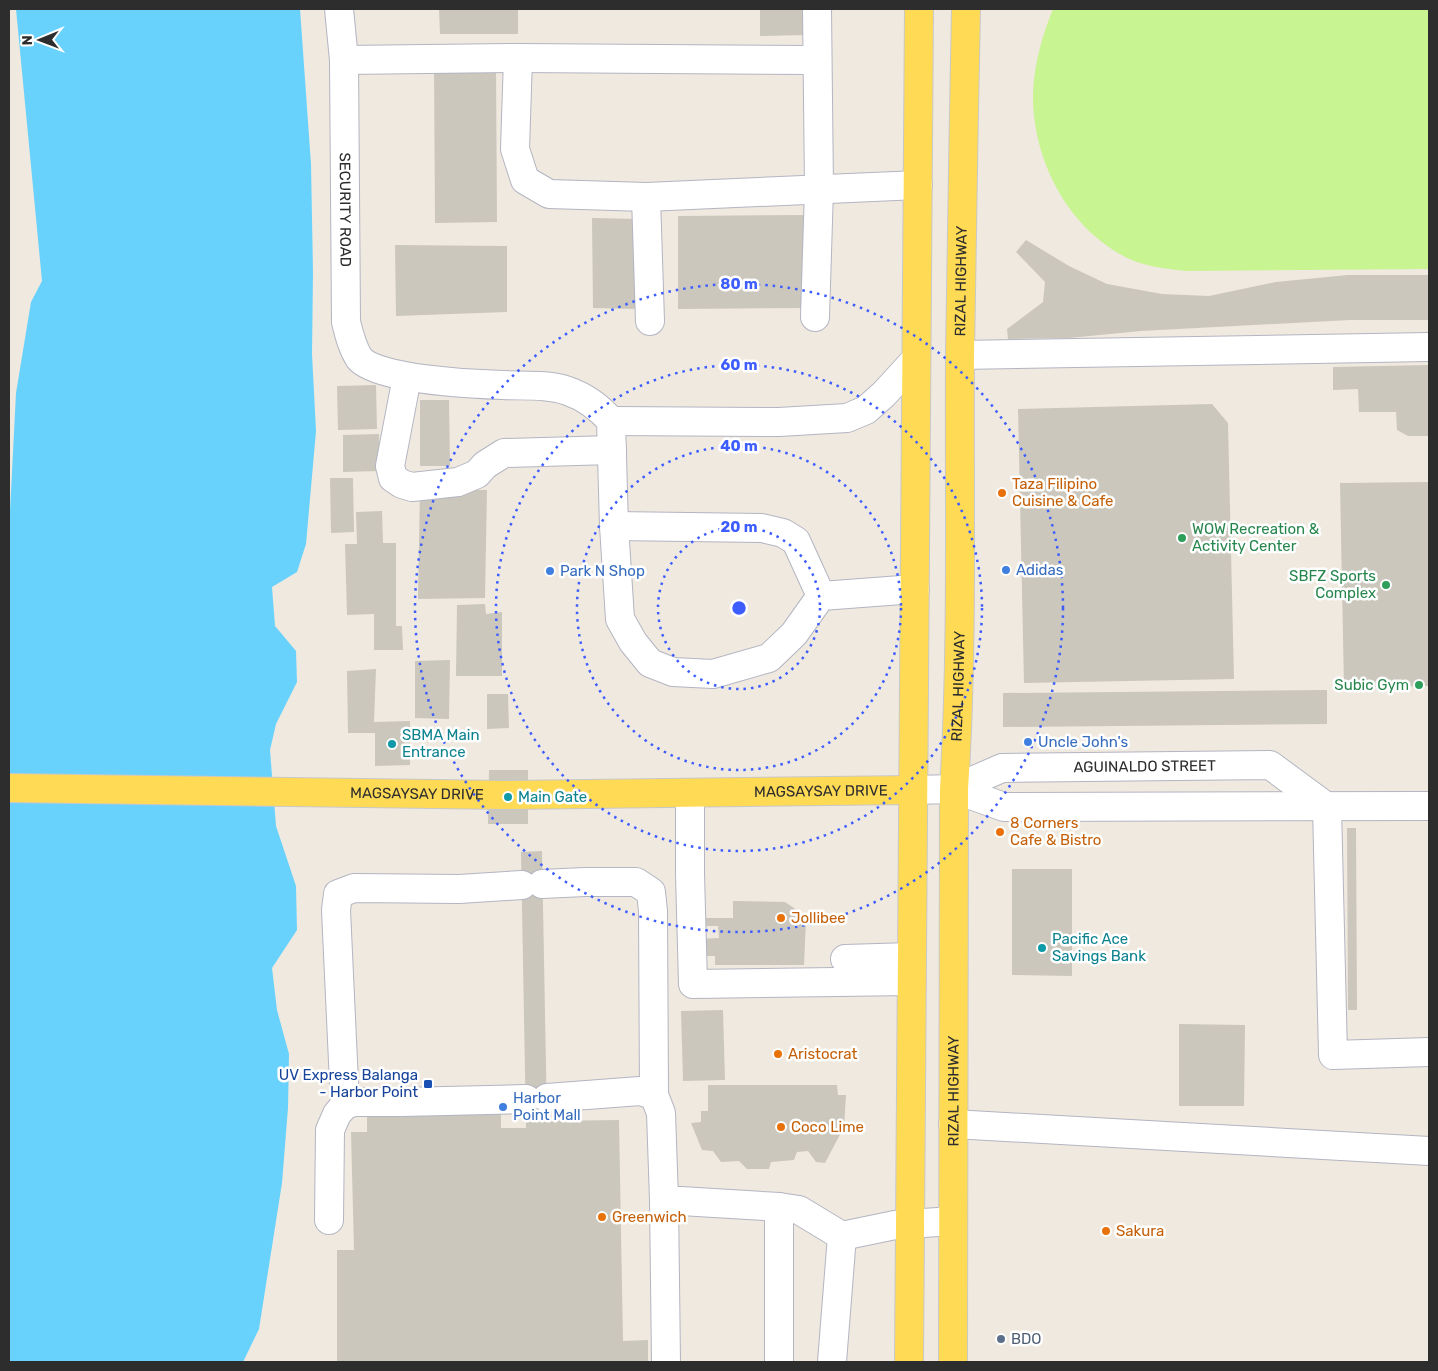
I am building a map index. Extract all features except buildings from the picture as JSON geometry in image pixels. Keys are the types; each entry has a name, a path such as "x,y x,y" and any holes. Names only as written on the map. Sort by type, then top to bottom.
{"main road":[{"path":"909,1362 919,9"},
{"name":"RIZAL HIGHWAY","path":"953,1362 954,789 959,598 960,355 966,9"},
{"name":"MAGSAYSAY DRIVE","path":"9,788 506,795 913,790"}],"street":[{"name":"SECURITY ROAD","path":"339,9 344,60 346,322 351,342 360,359 379,370 407,377 549,387 567,391 588,400 611,421"},
{"path":"815,317 818,189 817,9"},
{"path":"344,60 518,58 817,60"},
{"path":"518,58 515,150 525,180 549,194 646,196 918,185"},
{"path":"646,196 650,321"},
{"path":"960,355 1429,347"},
{"path":"821,596 794,634 769,658 714,674 673,672 650,663 633,642 620,619 614,526 611,421 779,422 847,418 866,410 884,394 916,359"},
{"path":"407,377 390,466 393,478 402,484 412,486 458,482 477,474 486,465 504,454 612,450"},
{"path":"614,526 762,528 783,533 796,541 821,596"},
{"path":"821,596 915,589"},
{"name":"AGUINALDO STREET","path":"954,789 1002,768 1270,765 1327,807"},
{"name":"AGUINALDO STREET","path":"913,790 954,789 1004,808 1429,806"},
{"path":"690,793 693,984 911,969"},
{"path":"1327,807 1333,1055 1429,1052"},
{"path":"345,1105 336,910 338,894 354,888 459,889 585,882 636,882 651,892 654,911 654,1095 662,1113 666,1362"},
{"path":"845,959 911,969"},
{"path":"329,1220 330,1130 337,1114 345,1105 354,1102 536,1099 640,1091 654,1095"},
{"path":"953,1124 1429,1151"},
{"path":"664,1200 779,1207 799,1210 842,1236 895,1224 952,1221"},
{"path":"779,1207 779,1362"},
{"path":"832,1362 842,1236"}],"green space":[{"path":"1053,9 1429,9 1429,269 1186,271 1140,263 1111,249 1091,233 1074,214 1059,192 1039,145 1034,119 1033,94 1035,72 1045,29"}],"water":[{"path":"16,9 300,9 311,164 312,354 316,431 306,544 297,572 272,587 275,626 296,651 297,682 276,724 270,750 276,826 296,886 297,930 272,968 277,1010 289,1054 288,1108 282,1183 259,1329 243,1362 9,1362 9,531 16,393 31,302 42,281"}],"place":[{"name":"Taza Filipino Cuisine & Cafe","path":"1002,493"},
{"name":"WOW Recreation & Activity Center","path":"1182,538"},
{"name":"Adidas","path":"1006,570"},
{"name":"Park N Shop","path":"550,571"},
{"name":"SBFZ Sports Complex","path":"1386,585"},
{"name":"Subic Gym","path":"1419,685"},
{"name":"Uncle John's","path":"1028,742"},
{"name":"SBMA Main Entrance","path":"392,744"},
{"name":"Main Gate","path":"508,797"},
{"name":"8 Corners Cafe & Bistro","path":"1000,832"},
{"name":"Jollibee","path":"781,918"},
{"name":"Pacific Ace Savings Bank","path":"1042,948"},
{"name":"Aristocrat","path":"778,1054"},
{"name":"UV Express Balanga - Harbor Point","path":"428,1084"},
{"name":"Harbor Point Mall","path":"503,1107"},
{"name":"Coco Lime","path":"781,1127"},
{"name":"Greenwich","path":"602,1217"},
{"name":"Sakura","path":"1106,1231"},
{"name":"BDO","path":"1001,1339"}]}
